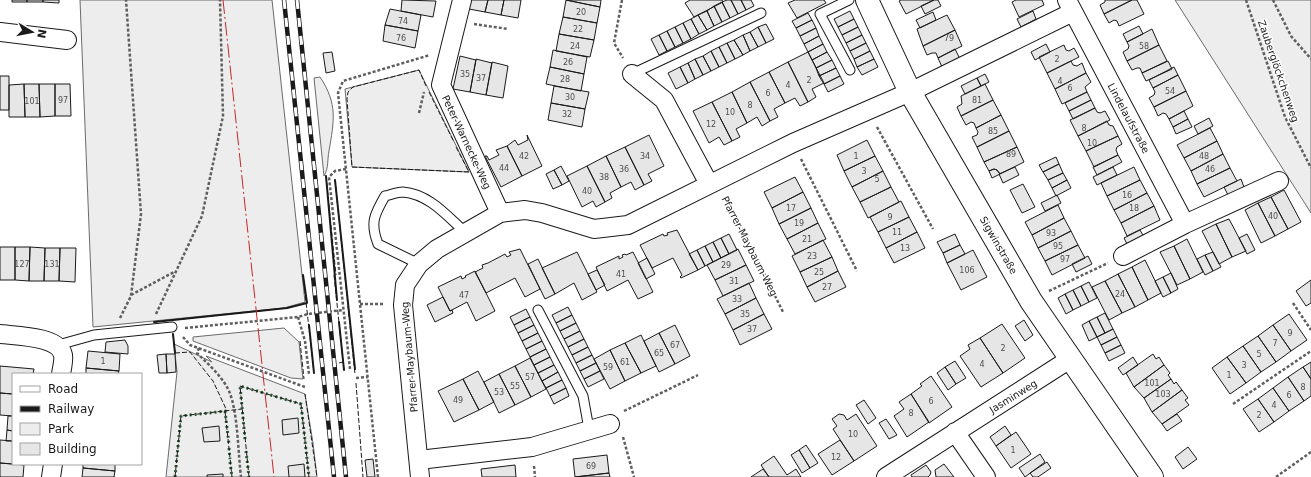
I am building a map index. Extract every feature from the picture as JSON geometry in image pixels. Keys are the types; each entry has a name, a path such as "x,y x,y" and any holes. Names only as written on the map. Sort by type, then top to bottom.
{"street":[{"name":"Peter-Warnecke-Weg","path":"462,0 441,85 500,212"},
{"name":"Sigwinstraße","path":"867,0 910,92 1031,301 1152,477"},
{"name":"Lindelaufstraße","path":"910,92 1070,6 1185,224"},
{"path":"0,32 67,40"},
{"path":"632,74 664,100 713,182"},
{"name":"Pfarrer-Maybaum-Weg","path":"610,424 532,446 419,469 403,305 406,285 419,264 437,249 500,212 525,210 542,213 594,230 628,225 793,143 910,92"},
{"path":"1123,256 1185,224 1279,181"},
{"path":"0,334 49,341 58,346 63,355 61,373"},
{"name":"Jasminweg","path":"886,477 1070,359"},
{"path":"955,432 986,477"},
{"path":"51,477 52,465"}],"lane":[{"path":"849,0 820,14 850,70"},
{"path":"632,74 761,13"},
{"path":"419,264 378,244 373,230 376,213 384,196 402,192 419,196 432,203 465,232"},
{"path":"538,310 583,396 589,429"},
{"path":"58,346 94,335 149,329 177,328"}],"path":[{"path":"113,333 131,296 141,214 126,0"},
{"path":"149,329 202,216 223,116 220,0"},
{"path":"622,0 614,43 632,74"},
{"name":"Zauberglöckchenweg","path":"1246,0 1284,117 1311,168"},
{"path":"1273,0 1291,36 1311,59"},
{"path":"458,21 508,30"},
{"path":"378,477 338,93 343,81 449,49"},
{"path":"868,111 933,229"},
{"path":"793,143 857,271"},
{"path":"346,169 335,170 329,177 350,369"},
{"name":"Pfarrer-Maybaum-Weg","path":"713,182 784,312"},
{"path":"1031,301 1123,256"},
{"path":"131,296 175,271"},
{"path":"1293,302 1311,330"},
{"path":"360,304 403,305"},
{"path":"305,387 190,345 183,338 177,328 298,317 308,314 343,310"},
{"path":"298,317 305,341 309,374"},
{"path":"198,348 197,353 219,377 229,391 234,410 241,477"},
{"path":"1233,404 1311,351"},
{"path":"634,477 621,430 610,424 615,416 698,375"},
{"path":"356,378 368,377"},
{"path":"1276,477 1311,452"}],"green space":[{"path":"80,0 272,0 305,302 284,308 93,327"},
{"path":"1175,0 1311,0 1311,213"},
{"path":"419,70 469,172 352,167 345,89"},
{"path":"320,77 330,96 333,113 327,167 324,176 314,78"},
{"path":"284,328 299,342 303,379 291,378 193,341 193,337"},
{"path":"174,344 212,362 206,356 305,394 317,477 166,477 177,372"}],"building":[{"path":"12,0 27,0 27,2 12,2"},
{"path":"27,0 43,0 43,2 27,2"},
{"path":"43,0 59,0 59,3 43,2"},
{"path":"402,0 436,1 433,17 401,11"},
{"path":"470,0 488,0 485,12 469,9"},
{"path":"488,0 504,0 501,15 485,12"},
{"path":"504,0 521,0 518,18 501,15"},
{"path":"566,0 601,0 600,7"},
{"path":"566,0 600,7 597,23 563,17"},
{"path":"690,0 722,0 723,2 694,17 685,3"},
{"path":"731,0 738,14 730,18 722,2"},
{"path":"731,0 741,0 746,10 738,14"},
{"path":"741,0 751,0 754,6 746,10"},
{"path":"795,0 824,0 826,3 797,18 788,3"},
{"path":"934,0 906,14 899,1"},
{"path":"934,0 938,0 941,6 925,14 921,6"},
{"path":"1016,0 1042,0 1044,5 1019,17 1012,2"},
{"path":"1105,0 1132,0 1104,14 1100,5 1105,2"},
{"path":"1132,0 1137,0 1144,14 1119,26 1117,21 1114,20 1109,23 1104,14"},
{"path":"722,2 730,18 722,22 714,6"},
{"path":"714,6 722,22 714,26 707,11"},
{"path":"390,9 421,15 418,31 385,25"},
{"path":"707,11 714,26 707,30 698,15"},
{"path":"850,11 854,19 838,27 834,19"},
{"path":"1033,11 1036,19 1021,27 1017,19"},
{"path":"933,12 936,20 920,28 916,20"},
{"path":"808,13 812,20 796,28 792,21"},
{"path":"698,15 707,30 699,34 691,19"},
{"path":"947,15 955,30 923,46 917,29"},
{"path":"563,17 597,23 594,40 559,34"},
{"path":"691,19 699,34 691,39 683,23"},
{"path":"854,19 858,27 842,35 838,27"},
{"path":"812,20 816,28 800,36 796,28"},
{"path":"683,23 691,39 683,43 675,27"},
{"path":"766,24 774,39 766,43 758,27"},
{"path":"385,25 418,31 415,48 383,41"},
{"path":"1139,26 1143,34 1127,42 1123,34"},
{"path":"675,27 683,43 675,47 667,31"},
{"path":"758,27 766,43 758,47 750,32"},
{"path":"858,27 862,35 846,43 842,35"},
{"path":"816,28 819,36 804,44 800,36"},
{"path":"1152,29 1159,45 1127,61 1123,52 1128,49 1129,46 1127,42"},
{"path":"955,30 962,46 938,58 936,53 927,55 923,46"},
{"path":"667,31 675,47 667,51 659,35"},
{"path":"750,32 758,47 750,51 743,35"},
{"path":"559,34 594,40 590,57 556,51"},
{"path":"659,35 667,51 659,55 651,39"},
{"path":"743,35 750,51 743,55 734,40"},
{"path":"862,35 866,43 850,51 846,43"},
{"path":"819,36 823,44 808,52 804,44"},
{"path":"734,40 743,55 735,59 727,43"},
{"path":"727,43 735,59 727,63 719,47"},
{"path":"866,43 870,51 854,59 850,51"},
{"path":"823,44 827,52 812,60 808,52"},
{"path":"1046,44 1050,52 1035,60 1031,52"},
{"path":"1064,45 1066,50 1069,51 1074,48 1079,57 1047,73 1039,57"},
{"path":"1159,45 1167,61 1142,73 1140,68 1132,70 1127,61"},
{"path":"719,47 727,63 719,67 711,51"},
{"path":"955,49 960,59 942,67 938,58"},
{"path":"553,50 587,57 584,74 550,67"},
{"path":"711,51 719,67 711,71 703,56"},
{"path":"870,51 874,59 857,67 854,59"},
{"path":"332,52 335,71 326,73 323,53"},
{"path":"808,52 824,83 812,89 816,97 808,102 788,62"},
{"path":"827,52 832,60 816,68 812,60"},
{"path":"460,56 476,60 470,92 453,89"},
{"path":"703,56 711,71 703,75 695,59"},
{"path":"476,59 492,63 486,95 470,92"},
{"path":"695,59 703,75 695,79 688,63"},
{"path":"874,59 878,67 862,75 857,67"},
{"path":"832,60 836,68 819,76 816,68"},
{"path":"1071,61 1073,65 1077,66 1082,63 1086,73 1055,89 1047,73"},
{"path":"1168,61 1172,69 1146,81 1142,73"},
{"path":"492,62 508,66 503,98 486,95"},
{"path":"788,62 808,102 800,106 795,98 785,103 769,72"},
{"path":"688,63 695,79 688,83 680,67"},
{"path":"550,67 584,74 581,91 546,84"},
{"path":"680,67 688,83 676,89 668,73"},
{"path":"1174,67 1178,75 1153,88 1149,80"},
{"path":"836,68 840,76 824,84 819,76"},
{"path":"769,72 785,103 774,109 778,117 770,121 750,82"},
{"path":"1086,73 1091,82 1085,87 1087,92 1062,104 1055,89"},
{"path":"985,74 989,82 981,86 977,78"},
{"path":"1178,75 1186,91 1154,107 1149,98 1154,95 1155,92 1153,88"},
{"path":"0,76 9,76 9,110 0,110"},
{"path":"840,76 844,84 828,92 824,84"},
{"path":"977,78 981,86 965,94 961,86"},
{"path":"750,82 770,121 762,126 757,117 747,123 732,92"},
{"path":"24,84 39,84 40,117 25,117"},
{"path":"24,84 25,117 9,117 9,85"},
{"path":"39,84 55,84 55,116 40,117"},
{"path":"55,84 70,84 71,116 55,116"},
{"path":"985,84 993,100 961,116 957,107 962,104 961,96"},
{"path":"554,86 589,92 585,109 551,103"},
{"path":"1186,91 1193,106 1169,119 1166,114 1163,113 1158,116 1154,107"},
{"path":"732,92 747,123 736,129 740,137 732,141 712,102"},
{"path":"1087,92 1091,100 1069,111 1065,103"},
{"path":"993,100 1001,115 976,128 974,123 971,122 966,125 961,116"},
{"path":"1091,100 1095,108 1073,119 1069,111"},
{"path":"712,102 732,141 724,145 719,137 709,143 693,111"},
{"path":"551,103 585,109 582,127 548,120"},
{"path":"1095,108 1097,112 1100,113 1105,111 1110,120 1078,136 1070,120"},
{"path":"1184,111 1188,119 1173,127 1169,119"},
{"path":"1001,115 1009,131 977,147 972,137 977,135 978,132 976,128"},
{"path":"1209,118 1213,126 1198,134 1194,126"},
{"path":"1188,119 1192,127 1176,134 1173,127"},
{"path":"1107,121 1109,125 1113,126 1118,136 1086,151 1078,136"},
{"path":"1210,128 1217,141 1184,158 1177,145"},
{"path":"1009,131 1017,147 984,162 977,147"},
{"path":"527,135 542,166 522,176 507,146 515,140 518,145 528,140"},
{"path":"649,135 664,166 648,174 652,181 644,185 625,147"},
{"path":"1118,136 1122,144 1117,147 1116,150 1118,155 1094,167 1086,151"},
{"path":"867,140 875,156 844,171 837,155"},
{"path":"1217,141 1223,154 1191,171 1184,158"},
{"path":"507,146 522,176 501,187 485,156 487,156 489,160 499,155 496,150"},
{"path":"625,147 644,185 635,190 631,182 621,187 606,156"},
{"path":"1017,147 1024,162 1000,174 994,169 989,171 984,162"},
{"path":"1223,154 1230,168 1197,184 1191,171"},
{"path":"1118,155 1122,162 1097,175 1093,167"},
{"path":"606,156 621,187 610,193 612,198 605,202 587,166"},
{"path":"875,156 883,171 852,187 844,171"},
{"path":"1056,157 1059,164 1043,172 1039,165"},
{"path":"1059,164 1063,173 1048,180 1043,172"},
{"path":"561,166 569,181 562,185 554,170"},
{"path":"587,166 605,202 596,207 593,201 582,207 567,176"},
{"path":"1015,167 1019,175 1003,183 999,174"},
{"path":"1113,167 1117,175 1097,185 1093,177"},
{"path":"1134,167 1140,180 1107,196 1101,183"},
{"path":"1230,168 1237,181 1204,197 1197,184"},
{"path":"994,169 1000,174 992,178 989,171"},
{"path":"554,170 562,185 553,189 546,174"},
{"path":"883,171 891,187 860,202 852,187"},
{"path":"1063,173 1067,180 1052,188 1048,180"},
{"path":"795,177 803,192 772,208 764,192"},
{"path":"1241,179 1244,187 1228,195 1224,187"},
{"path":"1067,180 1071,188 1056,196 1052,188"},
{"path":"1140,180 1147,193 1114,210 1107,196"},
{"path":"1023,184 1035,207 1022,213 1010,190"},
{"path":"891,187 899,202 868,218 860,202"},
{"path":"1284,190 1301,222 1288,229 1271,197"},
{"path":"803,192 811,208 779,224 772,208"},
{"path":"1147,193 1154,206 1121,223 1114,210"},
{"path":"1057,195 1061,203 1045,211 1041,203"},
{"path":"1271,197 1288,229 1275,236 1258,203"},
{"path":"901,201 909,217 878,232 870,217"},
{"path":"1258,203 1275,236 1261,243 1245,210"},
{"path":"1058,205 1064,218 1032,235 1025,222"},
{"path":"1154,206 1160,220 1127,236 1121,223"},
{"path":"811,208 818,223 787,239 779,224"},
{"path":"909,217 917,232 886,248 878,232"},
{"path":"1064,218 1071,231 1038,248 1032,235"},
{"path":"1229,219 1246,251 1232,257 1216,224"},
{"path":"818,223 826,239 795,254 787,239"},
{"path":"1216,224 1232,257 1219,264 1202,231"},
{"path":"677,230 698,270 681,278 680,277 682,275 673,258 652,268 640,245 663,234 664,236 668,235 667,233"},
{"path":"1140,230 1144,237 1128,246 1124,238"},
{"path":"1071,231 1078,245 1045,261 1038,248"},
{"path":"917,232 925,248 894,263 886,248"},
{"path":"729,234 737,250 729,254 721,238"},
{"path":"955,234 960,245 943,253 937,242"},
{"path":"1247,234 1255,250 1247,254 1239,238"},
{"path":"721,238 729,254 721,258 713,242"},
{"path":"1187,239 1203,272 1190,279 1174,246"},
{"path":"823,240 832,257 800,272 792,256"},
{"path":"713,242 721,258 713,262 705,246"},
{"path":"960,245 965,254 947,263 943,253"},
{"path":"1078,245 1085,258 1052,275 1045,261"},
{"path":"705,246 713,262 705,266 697,250"},
{"path":"1174,246 1190,279 1177,285 1160,252"},
{"path":"0,247 15,247 15,280 0,280"},
{"path":"15,247 30,247 29,281 15,280"},
{"path":"30,247 45,248 44,281 29,281"},
{"path":"45,248 60,248 59,281 44,281"},
{"path":"60,248 76,248 75,282 59,281"},
{"path":"520,249 540,289 525,297 515,278 486,293 475,272 483,268 482,265 505,254 507,257 511,255 509,252"},
{"path":"738,249 746,265 715,280 707,265"},
{"path":"697,250 705,266 698,270 689,254"},
{"path":"973,250 987,277 961,290 947,263"},
{"path":"577,252 597,292 582,300 574,283 555,294 542,268"},
{"path":"633,252 653,292 638,299 628,280 607,291 596,267 619,256 619,259 623,257 622,255"},
{"path":"1213,252 1221,267 1213,271 1205,255"},
{"path":"1205,255 1213,271 1205,275 1197,259"},
{"path":"1088,256 1092,264 1076,272 1072,264"},
{"path":"832,257 838,271 807,287 800,272"},
{"path":"647,258 655,274 646,279 638,263"},
{"path":"538,259 555,294 545,299 528,264"},
{"path":"1145,260 1161,293 1148,300 1132,267"},
{"path":"746,265 754,281 723,296 715,280"},
{"path":"1132,267 1148,300 1135,307 1118,274"},
{"path":"597,270 605,285 596,290 588,274"},
{"path":"475,271 495,311 476,321 467,302 450,311 438,287 461,276 462,279"},
{"path":"838,271 846,287 815,302 807,287"},
{"path":"1171,273 1178,289 1171,293 1163,277"},
{"path":"1118,274 1135,307 1122,313 1105,281"},
{"path":"1163,277 1171,293 1163,297 1155,281"},
{"path":"1311,280 1311,303 1306,306 1296,291"},
{"path":"1105,281 1122,313 1109,320 1092,287"},
{"path":"1089,282 1097,298 1089,302 1081,286"},
{"path":"749,283 756,298 725,314 717,299"},
{"path":"1081,286 1089,302 1081,306 1073,290"},
{"path":"1073,290 1081,306 1073,310 1065,294"},
{"path":"1065,294 1073,310 1066,314 1058,298"},
{"path":"443,297 450,311 452,310 453,313 435,322 427,305"},
{"path":"756,298 764,314 733,330 725,314"},
{"path":"568,307 572,315 556,323 552,315"},
{"path":"526,309 530,317 514,325 510,317"},
{"path":"1105,313 1113,329 1105,333 1097,317"},
{"path":"764,314 772,329 740,345 733,330"},
{"path":"1289,314 1307,340 1291,351 1273,325"},
{"path":"572,315 576,323 560,331 556,323"},
{"path":"530,317 534,325 518,333 514,325"},
{"path":"1097,317 1105,333 1097,337 1089,321"},
{"path":"1024,320 1033,335 1025,341 1015,326"},
{"path":"1089,321 1097,337 1089,341 1082,325"},
{"path":"576,323 580,331 564,339 560,331"},
{"path":"1002,324 1025,358 1003,373 980,338"},
{"path":"534,325 538,333 522,341 518,333"},
{"path":"675,325 690,356 675,364 659,333"},
{"path":"1273,325 1291,351 1276,362 1258,336"},
{"path":"1113,329 1117,337 1101,345 1097,337"},
{"path":"580,331 584,339 568,347 564,339"},
{"path":"538,333 542,341 526,349 522,341"},
{"path":"659,333 675,364 659,372 644,341"},
{"path":"641,335 656,366 641,373 625,343"},
{"path":"1258,336 1276,362 1261,372 1243,346"},
{"path":"1117,337 1121,345 1105,353 1101,345"},
{"path":"980,338 1003,373 981,387 960,356 970,349 968,345"},
{"path":"584,339 588,347 572,355 568,347"},
{"path":"125,340 128,346 128,354 105,352 106,342"},
{"path":"542,341 546,349 530,357 526,349"},
{"path":"625,343 641,373 625,381 610,350"},
{"path":"1121,345 1125,353 1109,361 1105,353"},
{"path":"1243,346 1261,372 1246,383 1227,357"},
{"path":"588,347 592,355 576,363 572,355"},
{"path":"546,349 550,357 534,365 530,357"},
{"path":"610,350 625,381 610,389 594,359"},
{"path":"88,351 120,354 119,371 86,368"},
{"path":"166,354 167,373 159,373 157,355"},
{"path":"166,354 175,354 176,372 167,373"},
{"path":"1153,354 1156,359 1159,357 1164,365 1134,387 1126,373"},
{"path":"592,355 596,363 580,371 576,363"},
{"path":"550,357 554,365 538,373 534,365"},
{"path":"1133,357 1138,365 1123,375 1118,368"},
{"path":"1227,357 1246,383 1230,394 1212,368"},
{"path":"530,358 546,389 531,397 515,366"},
{"path":"955,361 966,378 956,384 945,367"},
{"path":"1311,362 1311,379 1303,367"},
{"path":"596,363 600,371 584,379 580,371"},
{"path":"554,365 558,372 542,381 538,373"},
{"path":"1164,365 1170,373 1168,375 1171,379 1144,398 1134,387"},
{"path":"0,366 34,369 33,373 12,373 12,394 0,393"},
{"path":"515,366 531,397 515,405 499,374"},
{"path":"945,367 956,384 948,390 937,373"},
{"path":"1303,367 1311,379 1311,396 1304,401 1288,377"},
{"path":"86,368 119,371 118,373 86,373"},
{"path":"478,371 494,402 479,410 463,379"},
{"path":"600,371 604,379 588,387 584,379"},
{"path":"558,372 562,380 546,388 542,381"},
{"path":"499,374 515,405 499,413 484,382"},
{"path":"931,376 952,407 929,423 911,394 922,386 920,384"},
{"path":"1288,377 1304,401 1289,411 1273,388"},
{"path":"463,379 479,410 454,422 438,391"},
{"path":"1171,379 1174,384 1176,382 1182,390 1152,412 1144,398"},
{"path":"562,380 566,388 550,396 546,388"},
{"path":"566,388 569,396 554,404 550,396"},
{"path":"1273,388 1289,411 1274,422 1258,399"},
{"path":"1182,390 1188,398 1185,400 1189,405 1162,424 1152,412"},
{"path":"0,393 12,394 12,416 0,415"},
{"path":"911,394 929,422 907,437 894,416 904,409 899,402"},
{"path":"1258,399 1274,422 1259,432 1243,409"},
{"path":"864,400 876,418 868,424 856,405"},
{"path":"839,414 844,415 847,420 856,414 877,446 854,461 833,429 837,426 832,419"},
{"path":"1177,414 1182,421 1167,431 1162,424"},
{"path":"8,416 12,416 12,431 7,430"},
{"path":"298,418 299,433 283,435 282,420"},
{"path":"886,419 897,435 889,439 879,423"},
{"path":"219,426 220,441 204,442 202,428"},
{"path":"1005,426 1011,435 996,446 990,437"},
{"path":"7,430 12,431 12,441 6,441"},
{"path":"1016,432 1031,454 1011,468 996,446"},
{"path":"0,440 12,441 12,464 0,463"},
{"path":"840,440 854,461 832,475 818,454"},
{"path":"806,445 818,463 810,468 799,450"},
{"path":"1188,447 1197,459 1183,469 1175,457"},
{"path":"799,450 810,468 802,473 791,455"},
{"path":"1040,454 1045,462 1025,477 1019,468"},
{"path":"607,455 609,473 575,477 573,459"},
{"path":"774,456 787,475 796,469 801,477 769,477 761,465"},
{"path":"373,459 375,477 367,477 365,460"},
{"path":"1047,462 1051,468 1038,477 1033,477 1030,473"},
{"path":"0,463 24,465 23,477 0,477"},
{"path":"304,464 305,477 289,477 288,466"},
{"path":"944,464 954,477 936,477 935,470"},
{"path":"83,465 115,465 115,471 83,468"},
{"path":"515,465 516,477 482,477 481,469"},
{"path":"926,465 931,472 928,477 912,477 911,475"},
{"path":"83,468 115,471 114,477 82,477"},
{"path":"763,469 769,477 751,477"},
{"path":"609,473 610,477 575,477"},
{"path":"223,474 223,477 207,477 207,475"}],"railway":[{"path":"284,0 334,477"},
{"path":"297,0 346,477"}],"hedge":[{"path":"245,439 240,386 301,404 309,477"},
{"path":"225,411 229,444"},
{"path":"175,477 181,416 227,411"},
{"path":"229,448 230,459"},
{"path":"246,451 249,477"},
{"path":"230,462 232,477"}],"fence":[{"path":"426,86 419,70 353,87 348,92 347,99 352,167 469,172 456,147"},
{"path":"429,92 454,142"},
{"path":"326,176 336,275"},
{"path":"335,180 355,374"},
{"path":"303,275 314,373"},
{"path":"334,275 344,370"},
{"path":"154,322 287,308 307,303"},
{"path":"173,334 175,353"},
{"path":"300,341 304,379"},
{"path":"175,353 190,352 213,381 227,411"},
{"path":"339,363 343,362"},
{"path":"356,383 363,477"},
{"path":"249,477 240,386 301,404 309,477"},
{"path":"305,394 317,477"},
{"path":"175,477 181,416 242,409"},
{"path":"225,411 232,477"}],"wall":[{"path":"326,176 337,300"},
{"path":"335,180 355,369"},
{"path":"154,322 287,308 307,303 303,275"},
{"path":"339,322 344,370"},
{"path":"309,325 314,373"},
{"path":"173,334 175,353"}],"power":[{"path":"223,0 274,477"}]}
